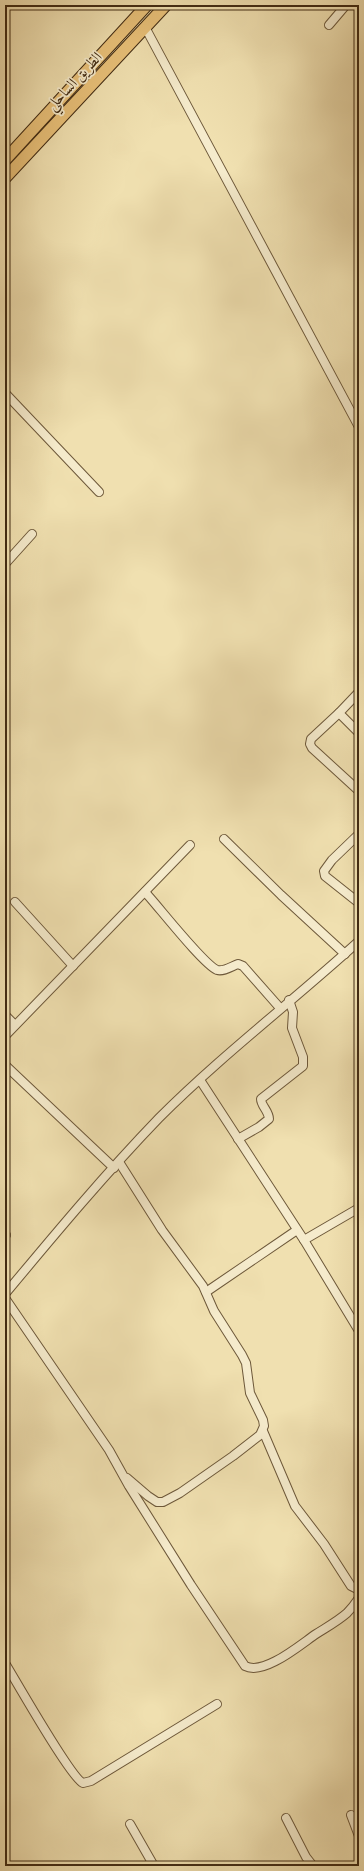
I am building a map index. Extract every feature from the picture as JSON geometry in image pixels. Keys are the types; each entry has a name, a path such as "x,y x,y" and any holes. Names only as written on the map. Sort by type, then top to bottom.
{"highway":[{"name":"الطريق الساحلي","path":"7,167 137,9 147,5"},
{"name":"الطريق الساحلي","path":"7,167 166,5"}],"street":[{"path":"329,25 346,5"},
{"path":"145,27 359,427"},
{"path":"5,394 99,492"},
{"path":"5,564 32,534"},
{"path":"359,692 311,739 310,744 312,748 359,791"},
{"path":"339,713 359,733"},
{"path":"359,834 332,860 324,871 325,876 359,903"},
{"path":"224,839 344,954"},
{"path":"5,1036 190,845"},
{"path":"146,892 204,959 217,970 223,970 238,964 243,966 280,1008"},
{"path":"14,902 73,966"},
{"path":"5,1294 116,1165 160,1118 280,1008 359,941"},
{"path":"238,1139 259,1127 269,1119 261,1099 303,1066 303,1057 292,1028 293,1012 289,1000"},
{"path":"5,1015 16,1025"},
{"path":"5,1065 116,1165 197,1278 206,1292 214,1311 246,1364 248,1385 263,1420 263,1431 295,1506 324,1544 351,1586 359,1590"},
{"path":"200,1080 304,1240 359,1331"},
{"path":"304,1240 359,1208"},
{"path":"206,1292 297,1230"},
{"path":"5,1298 90,1422 219,1628 245,1666 250,1668 268,1664 301,1645 346,1614 359,1598"},
{"path":"121,1472 148,1496 157,1502 163,1502 180,1494 227,1460 263,1431"},
{"path":"5,1663 63,1757 79,1780 83,1783 91,1781 147,1748 217,1704"},
{"path":"351,1815 359,1836"},
{"path":"286,1818 306,1857 313,1866"},
{"path":"130,1824 154,1866"}]}
